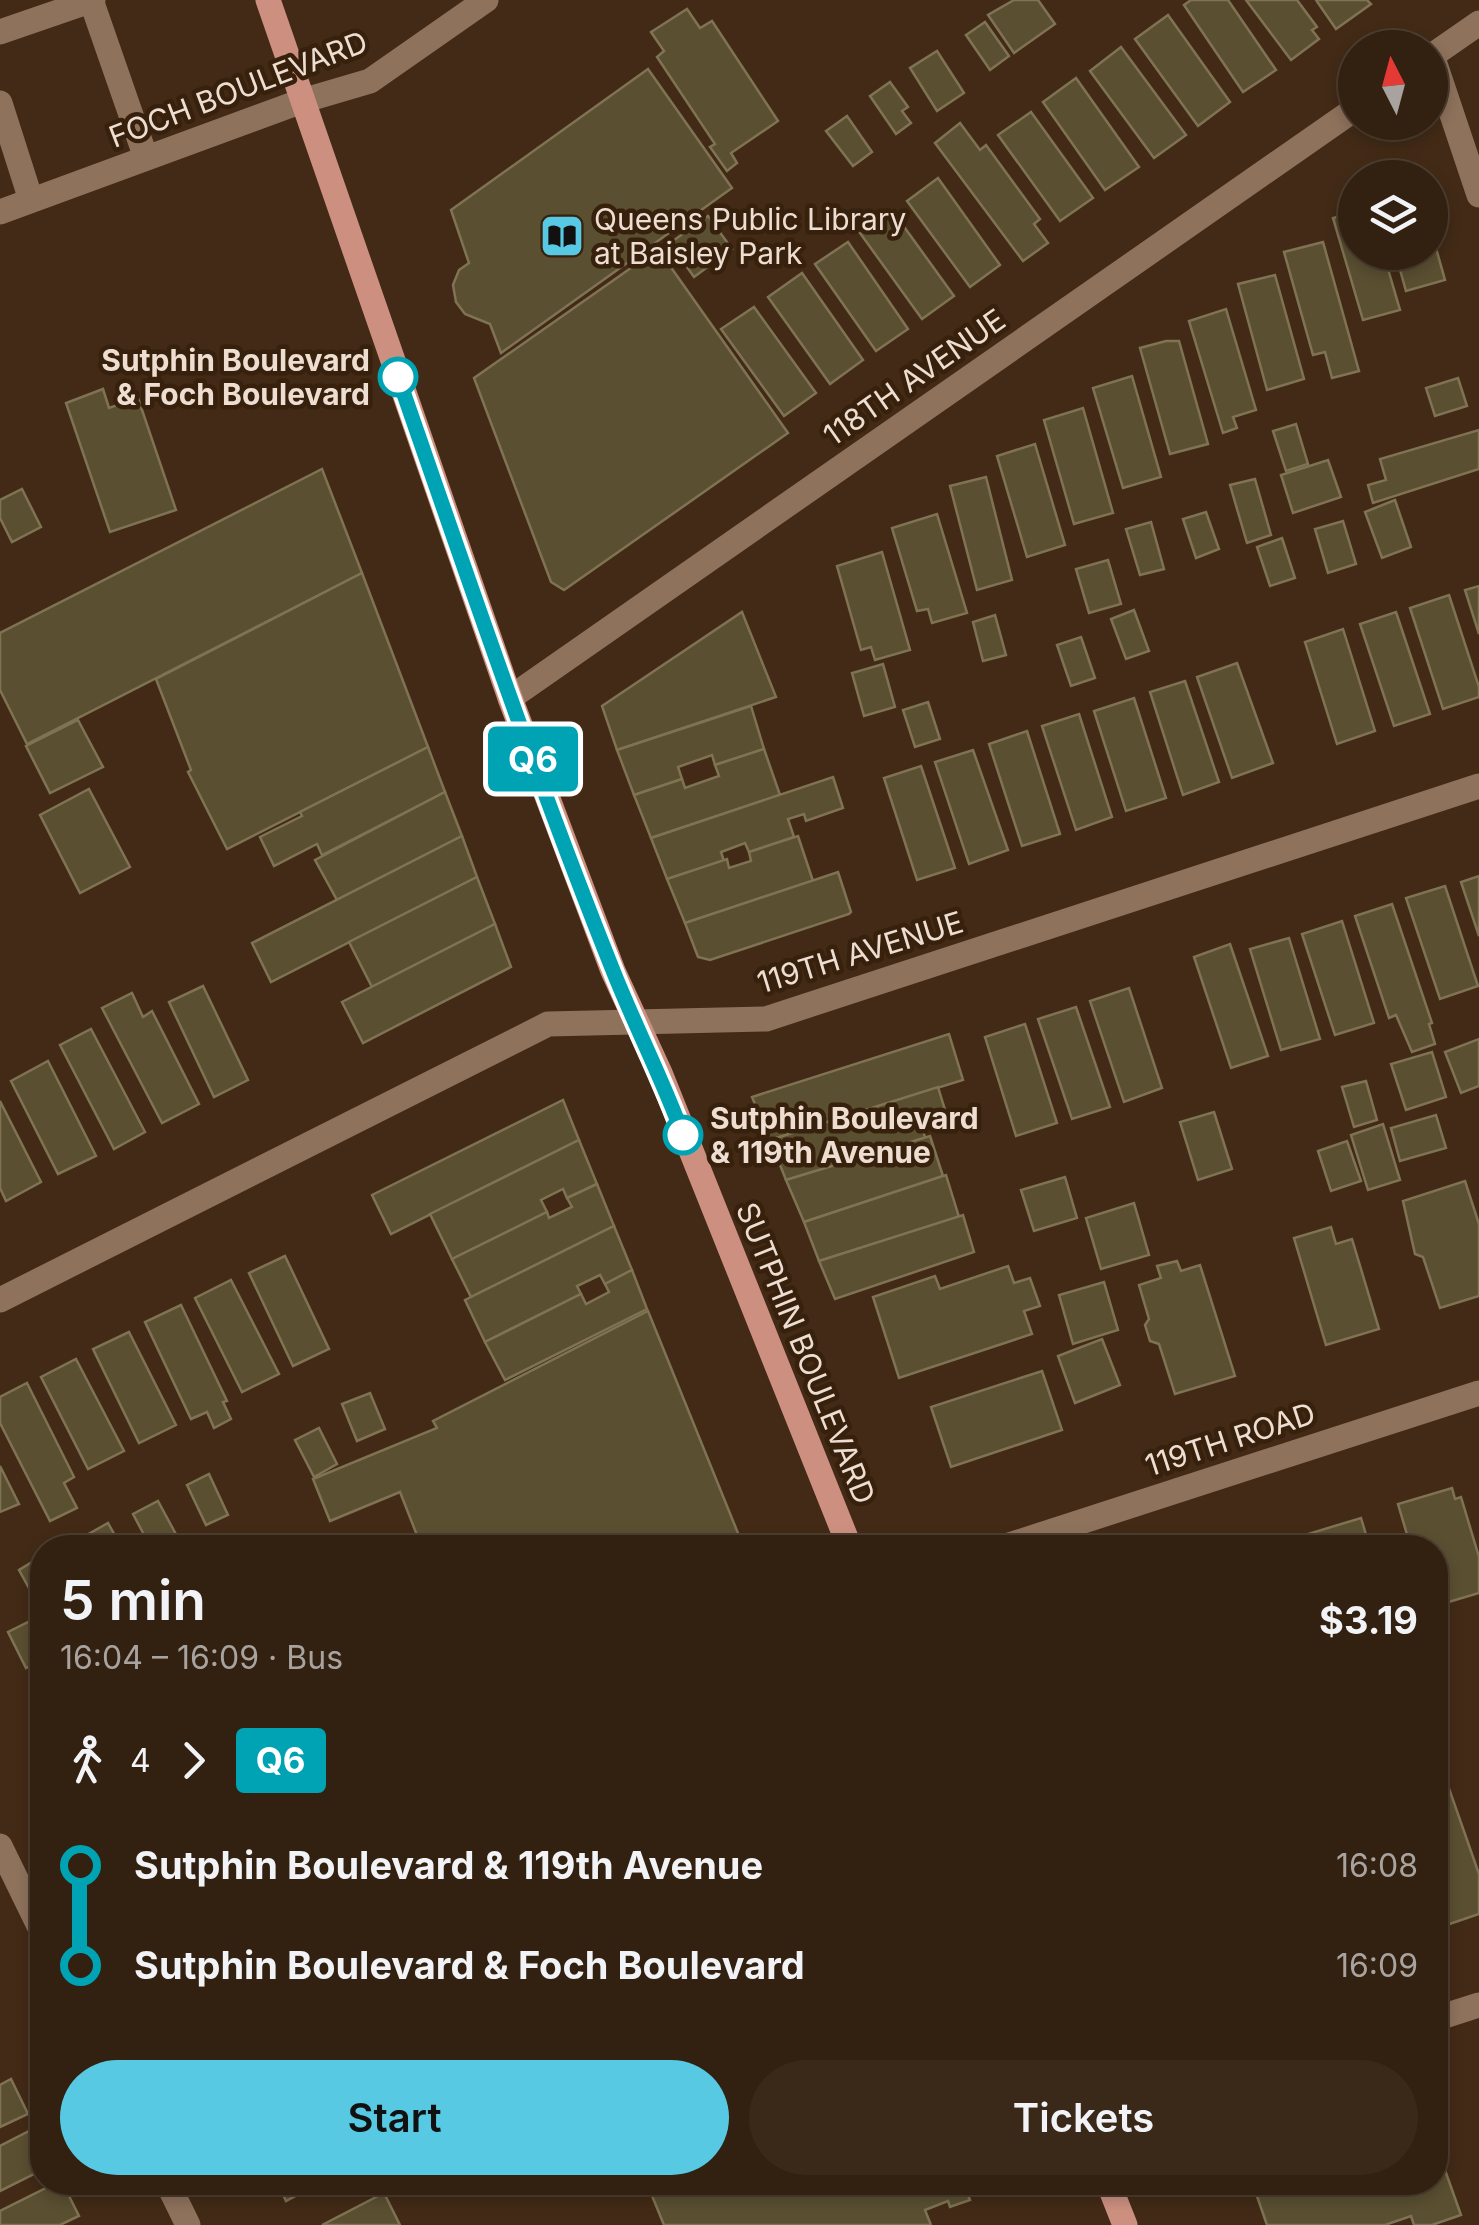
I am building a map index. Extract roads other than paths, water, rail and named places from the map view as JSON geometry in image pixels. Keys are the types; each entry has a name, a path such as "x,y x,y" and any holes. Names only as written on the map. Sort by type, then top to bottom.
{"main road":[{"name":"SUTPHIN BOULEVARD","path":"268,0 510,698 613,972 660,1073 845,1535"},
{"path":"1113,2195 1125,2225"}],"street":[{"path":"0,32 92,0 146,158"},
{"name":"FOCH BOULEVARD","path":"0,212 370,81 486,0"},
{"path":"1448,44 1479,23"},
{"path":"0,103 32,200"},
{"path":"1448,105 1479,195"},
{"name":"118TH AVENUE","path":"510,698 1338,121"},
{"name":"119TH AVENUE","path":"0,1300 548,1024 766,1019 1479,786"},
{"name":"119TH ROAD","path":"1040,1535 1479,1393"},
{"path":"0,1846 30,1907"},
{"path":"1448,2015 1479,2005"},
{"path":"173,2195 188,2225"}],"place":[{"name":"Queens Public Library at Baisley Park","path":"562,236"},
{"name":"Sutphin Boulevard & Foch Boulevard","path":"398,377"},
{"name":"Sutphin Boulevard & 119th Avenue","path":"683,1135"}]}
